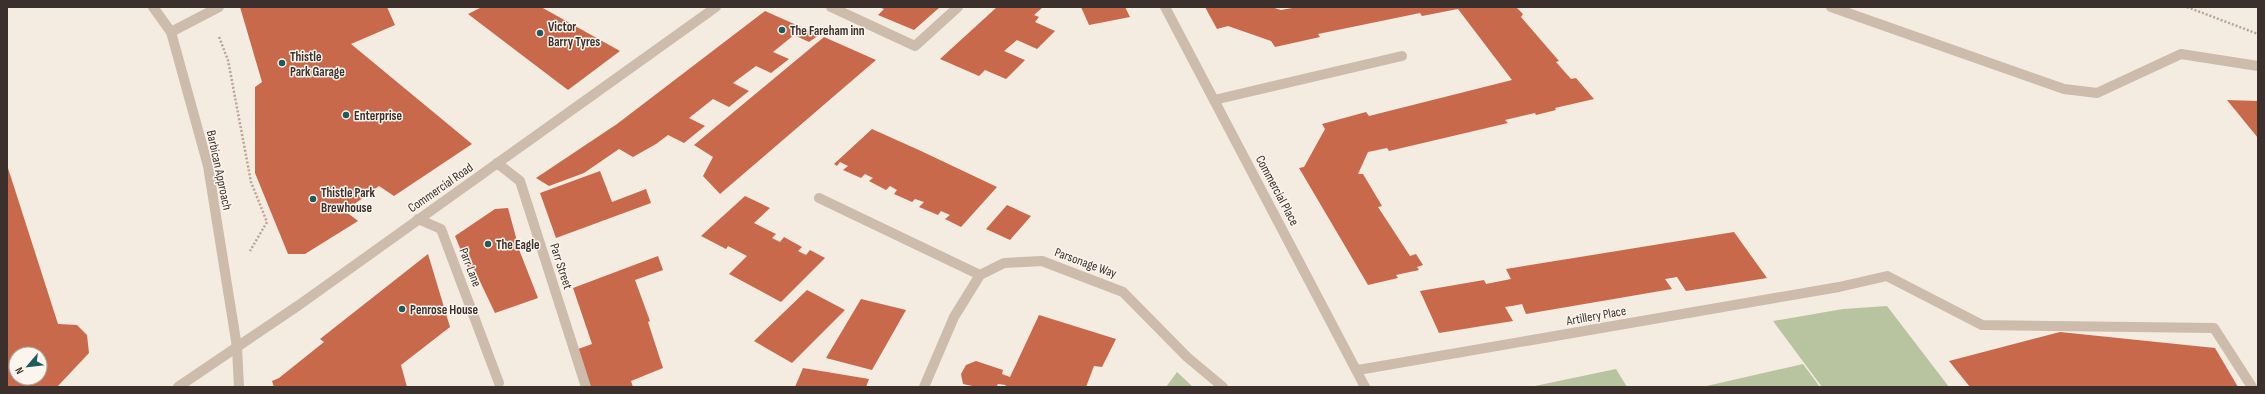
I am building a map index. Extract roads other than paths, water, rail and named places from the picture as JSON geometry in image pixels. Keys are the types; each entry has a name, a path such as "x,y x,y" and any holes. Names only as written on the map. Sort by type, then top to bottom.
{"street":[{"name":"Barbican Approach","path":"153,7 171,32 208,166 237,347 239,387"},
{"path":"171,32 219,7"},
{"name":"Commercial Road","path":"178,387 237,347 716,7"},
{"path":"831,7 914,46 958,7"},
{"name":"Commercial Place","path":"1165,7 1358,370 1365,387"},
{"path":"1830,7 2064,89 2097,93 2180,54 2258,66"},
{"path":"1214,100 1402,56"},
{"name":"Parr Street","path":"497,163 520,180 586,387"},
{"path":"819,198 980,275 954,317 924,387"},
{"name":"Parr Lane","path":"418,219 441,229 499,383"},
{"name":"Parsonage Way","path":"980,275 1004,263 1042,261 1123,292 1187,357 1223,387"},
{"name":"Artillery Place","path":"1358,370 1839,287 1887,276 1982,325 2214,328 2252,387"}],"place":[{"name":"The Fareham inn","path":"782,30"},
{"name":"Victor Barry Tyres","path":"540,33"},
{"name":"Thistle Park Garage","path":"282,63"},
{"name":"Enterprise","path":"346,115"},
{"name":"Thistle Park Brewhouse","path":"313,199"},
{"name":"The Eagle","path":"488,244"},
{"name":"Penrose House","path":"402,309"}]}
